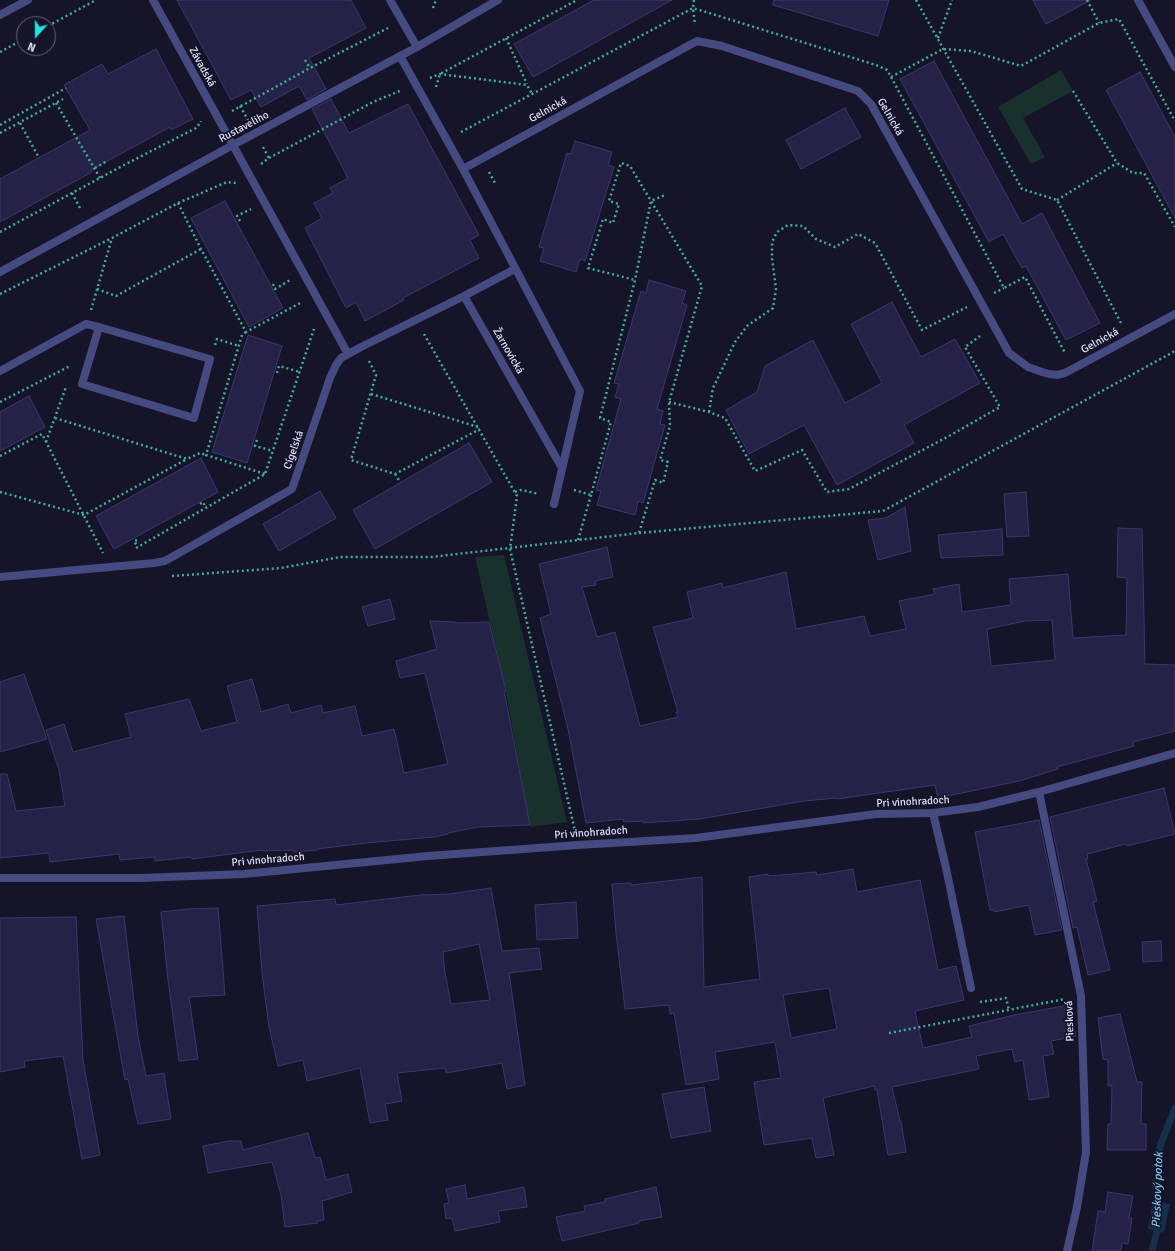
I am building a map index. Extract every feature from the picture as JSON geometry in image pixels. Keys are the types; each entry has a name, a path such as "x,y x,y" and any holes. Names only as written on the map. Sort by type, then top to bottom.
{"street":[{"path":"0,15 28,0"},
{"name":"Závadská","path":"153,0 233,145"},
{"path":"390,0 417,47"},
{"name":"Rustaveliho","path":"0,272 417,47 498,0"},
{"path":"1138,0 1175,67"},
{"name":"Gelnická","path":"463,169 697,40 722,46 858,91 871,104 1009,353 1028,367 1057,375 1065,373 1175,314"},
{"path":"400,56 463,169 580,391 554,501"},
{"path":"233,145 348,354"},
{"path":"464,296 515,269"},
{"name":"Cígeľská","path":"0,577 165,561 292,489 330,378 341,358 464,296"},
{"name":"Žarnovická","path":"464,296 562,468"},
{"path":"0,370 86,324 99,326 210,359 194,418 82,384 99,326"},
{"name":"Pri vinohradoch","path":"0,878 141,878 244,874 452,854 696,838 876,814 933,813 978,807 1039,792 1175,753"},
{"name":"Piesková","path":"1039,792 1080,996 1086,1152 1077,1207 1067,1251"},
{"path":"933,813 971,988"}],"path":[{"path":"56,22 96,0"},
{"path":"432,8 436,0"},
{"path":"235,183 269,158 373,102 440,74 577,0"},
{"path":"693,8 694,0"},
{"path":"916,0 1022,189 1057,200 1129,338"},
{"path":"938,39 952,0"},
{"path":"1087,0 1099,23"},
{"path":"457,127 460,133 693,8 876,65 887,70 1004,288"},
{"path":"891,77 943,49 971,51 1021,66 1099,23 1119,19 1175,121"},
{"path":"0,232 196,128 202,122 218,119 310,68 402,22"},
{"path":"506,38 532,94"},
{"path":"0,52 16,43"},
{"path":"305,60 310,68"},
{"path":"440,74 527,85"},
{"path":"436,88 440,74"},
{"path":"0,125 66,88"},
{"path":"1073,91 1117,163 1133,173 1144,173 1175,228"},
{"path":"0,133 63,99"},
{"path":"56,103 100,178"},
{"path":"199,115 202,122"},
{"path":"20,123 39,158"},
{"path":"95,168 107,161"},
{"path":"635,280 588,268 603,219 613,223 619,204 609,201 621,163 630,166 702,286 669,402 670,426 660,460 668,462 663,483 655,480 639,533"},
{"path":"1057,200 1117,163"},
{"path":"0,294 178,203 227,182 239,185"},
{"path":"651,201 665,195"},
{"path":"578,541 611,422 600,418 635,280 651,201"},
{"path":"178,203 246,332"},
{"path":"240,221 237,216 254,208 251,203"},
{"path":"709,412 713,388 735,342 747,326 773,308 776,289 772,258 772,242 777,232 788,225 803,226 816,239 835,247 858,234 875,242 922,330 969,306"},
{"path":"112,238 98,290 116,296 201,249"},
{"path":"288,273 294,285"},
{"path":"991,295 1025,277 1065,352"},
{"path":"273,284 276,289 291,280"},
{"path":"300,296 306,307"},
{"path":"206,455 242,335 303,302"},
{"path":"965,308 968,314"},
{"path":"131,550 265,474 316,324"},
{"path":"669,402 709,412 725,418 755,471 802,450 827,492 849,489 1000,407 965,347 981,336 978,331"},
{"path":"361,347 376,375 351,460 395,474 400,482"},
{"path":"433,349 517,496 510,549 574,829"},
{"path":"170,576 281,568 340,557 431,557 639,533 883,511 1175,351"},
{"path":"0,402 74,364"},
{"path":"277,373 280,366 300,372"},
{"path":"370,394 479,428"},
{"path":"54,418 187,459"},
{"path":"395,474 479,428"},
{"path":"0,456 42,434 106,558"},
{"path":"257,440 255,446 273,451"},
{"path":"0,492 84,515 200,453 265,474"},
{"path":"558,485 591,495"},
{"path":"515,492 521,490 554,501"},
{"path":"200,504 203,502 206,508"},
{"path":"137,540 134,541 138,547"},
{"path":"889,1032 1080,996"},
{"path":"975,1003 1006,998 1009,1010"}],"green space":[{"path":"1061,70 1073,91 1023,118 1045,157 1031,164 998,107"},
{"path":"504,555 567,822 530,827 505,688 475,557"}],"water":[{"path":"1153,1200 1170,1204 1164,1233 1148,1229"}],"building":[{"path":"177,0 351,0 366,28 309,58 326,89 307,100 299,86 261,107 251,90 231,100"},
{"path":"594,0 672,0 533,77 514,44"},
{"path":"774,0 889,0 878,36 773,5"},
{"path":"1033,0 1091,0 1046,24"},
{"path":"156,49 193,119 171,130 170,127 91,170 92,172 0,222 0,179 90,130 64,85 102,64 108,74"},
{"path":"934,61 1022,224 1042,213 1100,323 1066,340 1026,266 1022,268 1003,234 989,242 900,79"},
{"path":"1140,72 1175,137 1175,218 1106,90"},
{"path":"331,99 349,133 408,104 479,235 470,240 479,258 403,298 404,300 365,321 356,302 346,308 305,228 322,218 314,203 333,193 330,188 348,178 312,109"},
{"path":"845,108 861,137 801,169 786,140"},
{"path":"575,141 612,152 608,165 614,167 585,261 580,259 576,272 540,261 544,248 539,247 567,153 571,154"},
{"path":"225,201 283,308 249,327 191,218"},
{"path":"649,280 686,291 682,303 687,305 657,409 663,411 660,424 665,425 643,503 638,501 635,515 597,505 601,491 596,490 621,399 615,397 619,384 614,383 641,291 646,293"},
{"path":"892,302 921,357 955,339 980,383 904,425 914,443 837,485 804,425 749,454 726,410 757,392 765,366 813,340 845,403 882,383 851,324"},
{"path":"248,335 282,346 247,463 212,452"},
{"path":"29,396 45,427 0,451 0,412"},
{"path":"469,443 492,482 375,549 353,510"},
{"path":"201,458 218,492 114,549 96,516"},
{"path":"320,491 336,518 279,551 263,524"},
{"path":"1026,492 1029,536 1007,537 1004,494"},
{"path":"905,507 911,551 878,560 868,520 886,518"},
{"path":"1118,528 1142,529 1145,664 1175,665 1175,731 1133,742 1134,746 1057,767 1058,769 1019,781 938,798 935,785 837,799 804,801 700,819 643,823 643,821 624,822 623,819 586,823 568,729 540,618 551,614 539,564 607,547 613,577 595,581 596,585 582,587 597,637 615,632 640,726 678,717 676,712 678,712 653,627 693,618 687,592 722,583 723,588 786,572 796,629 864,616 870,636 906,629 899,601 935,594 933,589 959,584 962,612 1011,605 1009,579 1068,574 1073,638 1126,635 1127,578 1117,577","holes":["1052,620 1055,660 991,666 987,629 1025,621"]},
{"path":"1002,529 1003,555 941,558 938,535"},
{"path":"390,599 395,619 368,626 362,607"},
{"path":"430,621 456,623 489,622 506,691 504,691 530,825 478,827 434,837 366,843 317,850 294,852 294,850 262,850 192,859 191,857 155,861 155,857 120,860 119,854 50,862 49,853 0,858 0,774 7,774 16,811 65,806 59,770 46,730 64,724 73,752 131,737 125,714 189,699 201,731 237,722 227,686 252,679 261,712 288,704 291,713 321,705 323,713 355,706 362,736 394,729 404,773 448,764 425,673 400,678 396,661 437,649"},
{"path":"24,674 47,739 0,752 0,682"},
{"path":"1164,788 1175,834 1087,854 1088,859 1086,859 1097,901 1093,902 1110,970 1088,975 1077,927 1073,928 1050,817"},
{"path":"1039,820 1062,930 1035,935 1029,905 994,912 994,910 990,910 975,832"},
{"path":"853,869 857,892 920,880 938,970 956,966 964,1000 915,1011 923,1048 972,1037 969,1026 1014,1015 1069,1005 1076,1036 1051,1041 1054,1054 1043,1056 1049,1097 1029,1100 1023,1060 1015,1062 1012,1049 976,1056 979,1069 892,1087 901,1121 906,1152 888,1155 877,1090 875,1090 874,1086 823,1098 834,1155 816,1158 812,1138 764,1145 754,1082 781,1078 775,1042 715,1052 719,1079 686,1085 674,1013 670,1014 669,1005 625,1009 612,884 631,883 631,885 702,877 704,987 760,979 749,877 768,874 768,876 816,872 817,875","holes":["829,988 837,1029 791,1038 783,995"]},
{"path":"491,888 502,951 539,948 542,969 509,973 525,1085 507,1089 502,1063 446,1073 445,1068 397,1073 402,1101 385,1104 388,1120 370,1123 360,1068 307,1081 303,1060 278,1066 269,1027 262,973 257,906 335,899 336,905 420,895 449,894","holes":["479,944 490,1000 451,1004 445,973 443,952"]},
{"path":"576,902 578,938 537,940 535,905"},
{"path":"218,908 225,995 189,997 198,1059 179,1061 168,980 161,912"},
{"path":"124,916 138,1036 146,1076 164,1073 171,1119 138,1124 128,1079 125,1080 96,919"},
{"path":"76,917 83,1060 100,1155 82,1159 63,1056 24,1061 25,1067 0,1072 0,918"},
{"path":"1161,941 1162,961 1143,962 1142,942"},
{"path":"1120,1014 1137,1082 1142,1082 1141,1124 1146,1124 1146,1150 1107,1150 1108,1124 1111,1124 1112,1086 1108,1086 1108,1060 1103,1059 1098,1018"},
{"path":"704,1087 711,1131 671,1138 662,1094"},
{"path":"308,1133 315,1158 320,1157 326,1180 348,1174 352,1192 322,1201 324,1220 317,1221 318,1223 285,1227 281,1195 272,1162 208,1173 203,1146 229,1141 241,1141 243,1150"},
{"path":"465,1185 467,1199 524,1187 527,1207 498,1211 500,1222 455,1231 452,1218 446,1219 444,1204 449,1203 446,1189"},
{"path":"656,1187 662,1217 639,1221 639,1223 562,1241 556,1217 585,1211 584,1206 605,1202 605,1199"},
{"path":"1108,1192 1133,1196 1129,1218 1132,1218 1128,1244 1122,1243 1121,1251 1092,1251 1098,1211 1105,1212"}],"waterway":[{"name":"Pieskový potok","path":"1156,1209 1160,1146 1175,1108"},
{"name":"Pieskový potok","path":"1152,1251 1157,1231 1156,1222"}]}
